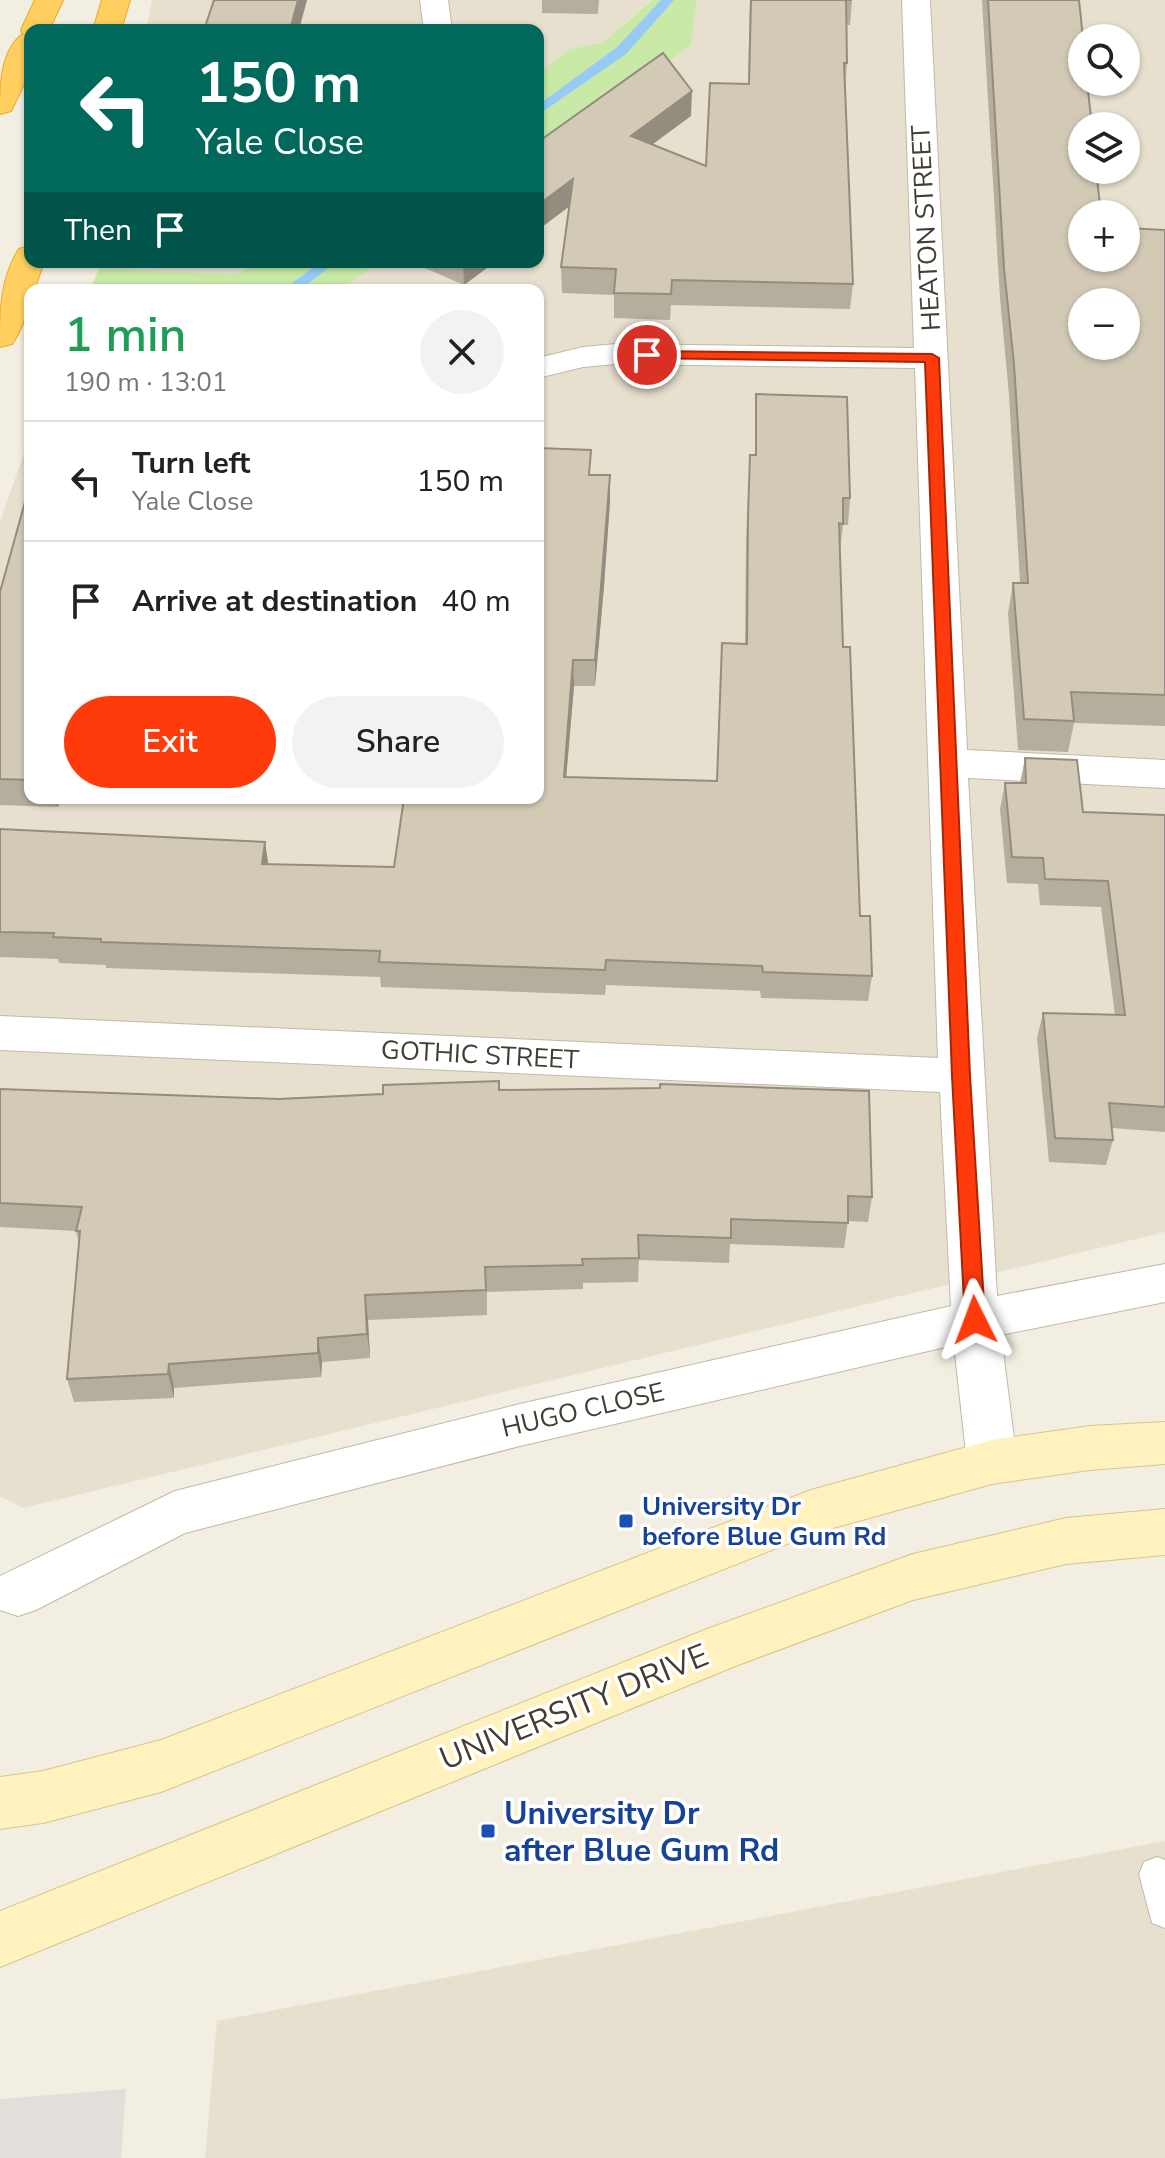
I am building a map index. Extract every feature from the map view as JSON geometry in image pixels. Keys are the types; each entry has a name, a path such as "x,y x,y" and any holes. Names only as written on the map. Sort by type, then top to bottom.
{"highway":[{"path":"38,24 49,0"},
{"path":"109,24 116,0"},
{"path":"0,105 24,54"},
{"path":"0,337 26,268"}],"main road":[{"path":"0,1803 43,1797 161,1766 811,1512 992,1462 1090,1448 1165,1443"},
{"name":"UNIVERSITY DRIVE","path":"0,1939 725,1646 913,1577 1066,1541 1165,1532"}],"street":[{"path":"434,0 437,24"},
{"name":"HEATON STREET","path":"916,0 961,1076 975,1320 992,1462"},
{"path":"544,367 583,357 616,354 932,358"},
{"path":"947,763 1165,774"},
{"name":"GOTHIC STREET","path":"0,1033 961,1076"},
{"name":"HUGO CLOSE","path":"18,1593 175,1513 520,1425 975,1320 1165,1283"}],"lane":[{"path":"1157,1874 1165,1910"}],"shaded area":[{"path":"152,0 651,0 602,43 569,49 544,69 544,24 147,24"},
{"path":"697,0 1165,0 1165,1232 23,1508 0,1496 0,522 24,453 24,804 544,804 544,284 348,284 372,268 544,268 544,152 690,45"},
{"path":"99,268 248,268 236,274"},
{"path":"1165,1841 1165,2158 205,2158 217,2021"},
{"path":"126,2089 121,2158 0,2158 0,2099"}],"green space":[{"path":"652,0 697,0 691,45 544,152 544,69 569,49 602,43"},
{"path":"248,268 372,268 348,284 93,284 99,269 236,274"}],"building":[{"path":"214,0 298,0 292,24 206,24"},
{"path":"751,0 846,0 847,63 844,63 853,284 672,280 671,294 614,293 616,269 561,267 573,179 544,201 544,138 663,53 692,91 631,136 706,166 710,83 749,84"},
{"path":"988,0 1079,0 1082,24 1068,24 1068,96 1089,96 1090,112 1068,112 1068,184 1098,184 1099,200 1068,200 1068,272 1140,272 1140,229 1165,230 1165,695 1071,692 1074,721 1024,719 1013,583 1028,583 1014,364 1004,268"},
{"path":"756,394 847,397 850,498 843,498 843,524 839,523 843,647 850,647 860,916 870,916 872,976 763,972 762,966 606,960 605,970 379,962 380,951 101,942 101,939 53,937 54,933 0,932 0,829 265,842 262,864 394,867 403,804 544,804 544,448 591,450 589,475 610,475 595,660 573,660 564,777 717,781 722,643 747,644 750,455 756,455"},
{"path":"24,506 24,780 0,779 0,592"},
{"path":"1025,758 1077,760 1083,812 1165,815 1165,1107 1109,1103 1113,1140 1055,1138 1043,1013 1125,1015 1108,881 1045,879 1043,858 1012,857 1005,783 1026,783"},
{"path":"499,1081 499,1090 660,1088 660,1084 869,1091 872,1197 848,1196 848,1223 731,1219 731,1238 638,1235 639,1258 582,1259 583,1265 485,1267 486,1290 365,1295 367,1334 318,1338 318,1353 169,1364 168,1374 67,1379 80,1231 76,1231 82,1207 0,1203 0,1089 279,1099 383,1094 383,1085"}],"waterway":[{"path":"544,107 621,51 668,0"},
{"path":"298,284 321,268"}],"place":[{"name":"University Dr before Blue Gum Rd","path":"626,1521"},
{"name":"University Dr after Blue Gum Rd","path":"488,1831"}],"route":[{"path":"647,355 932,358 961,1076 975,1320"}]}
